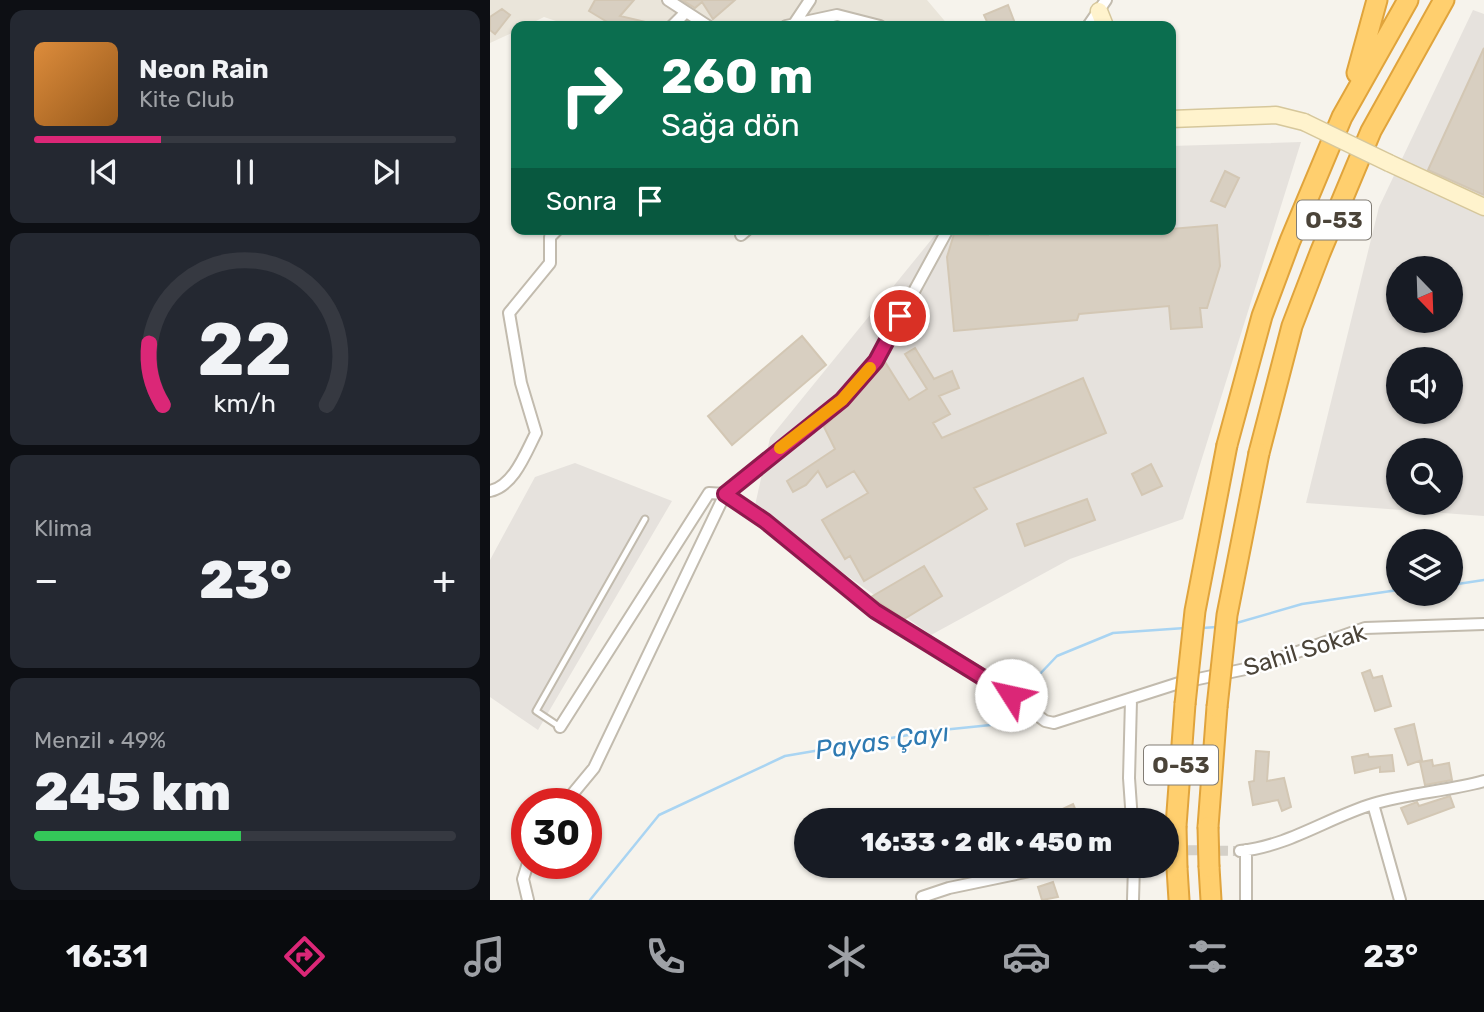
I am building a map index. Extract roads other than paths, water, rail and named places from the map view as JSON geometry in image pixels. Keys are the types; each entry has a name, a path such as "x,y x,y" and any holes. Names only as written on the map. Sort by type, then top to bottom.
{"highway":[{"path":"1290,242 1356,75 1377,0"},
{"name":"O-53","path":"1179,900 1176,826 1185,704 1195,611 1227,445 1262,316 1290,242 1342,117 1408,0"},
{"name":"O-53","path":"1211,900 1208,827 1217,707 1227,615 1259,453 1292,326 1320,253 1371,131 1444,0"}],"street":[{"path":"668,0 700,21"},
{"path":"793,21 810,0"},
{"path":"677,21 686,12"},
{"path":"809,21 837,15 860,21"},
{"path":"1176,119 1276,114 1304,122 1484,207"},
{"path":"490,491 497,489 516,471 536,433 521,383 509,313 550,264 552,235"},
{"path":"577,788 594,768 725,494 842,400 876,361 945,235"},
{"path":"561,727 709,493 725,494"},
{"name":"Sahil Sokak","path":"725,494 765,521 875,611 989,679 1045,721 1054,723 1179,683 1255,667 1365,628 1484,624"},
{"path":"1131,700 1131,808"},
{"path":"1247,900 1243,850 1291,840 1373,804 1484,781"},
{"path":"1373,804 1400,900"},
{"path":"920,899 949,888 997,878"},
{"path":"1133,878 1133,900"},
{"path":"523,879 528,900"}],"lane":[{"path":"561,727 536,711 645,519"}],"waterway":[{"name":"Payas Çayı","path":"1463,583 1484,580"},
{"name":"Payas Çayı","path":"1233,624 1302,604 1386,592"},
{"name":"Payas Çayı","path":"1202,628 1217,627"},
{"name":"Payas Çayı","path":"1018,697 1057,656 1113,633 1185,628"},
{"name":"Payas Çayı","path":"590,900 659,815 785,756 932,731 991,725 1013,702"}],"tunnel":[{"path":"1179,850 1240,851"}]}
